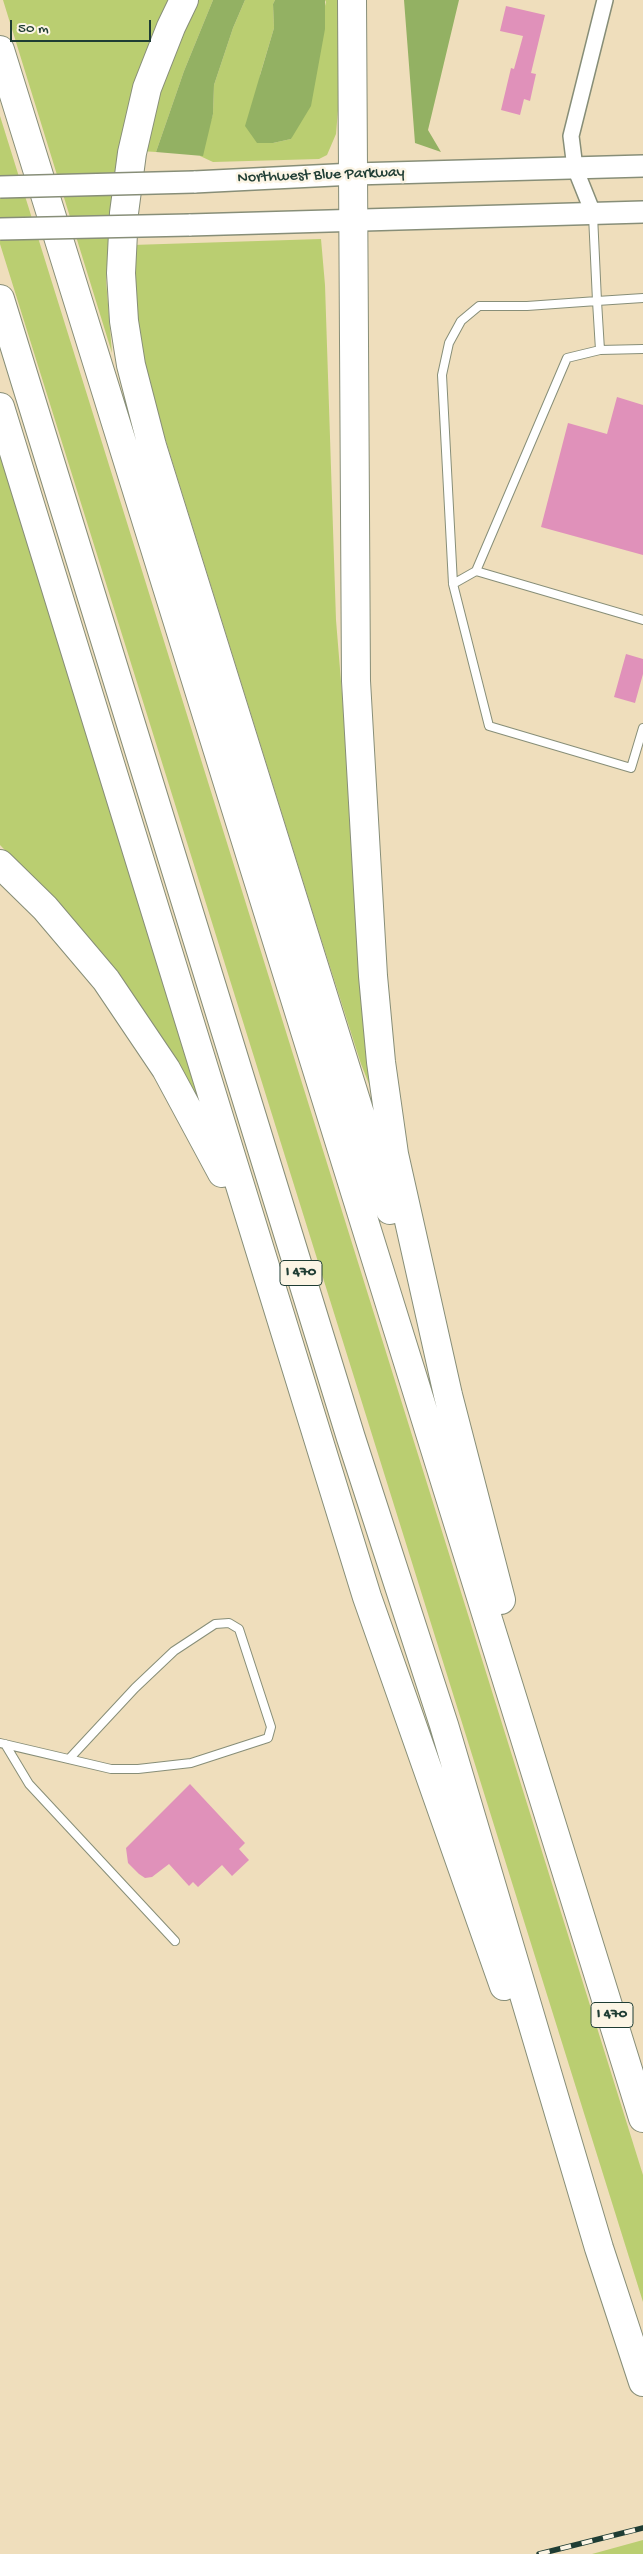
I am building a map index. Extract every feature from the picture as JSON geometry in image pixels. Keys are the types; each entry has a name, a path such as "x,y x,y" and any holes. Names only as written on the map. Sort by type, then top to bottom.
{"highway":[{"path":"184,0 171,27 148,88 132,153 124,213 121,273 124,321 132,365 152,446 448,1395"},
{"path":"352,0 355,221 356,681 373,976 381,1062 394,1154 448,1395 580,1912"},
{"name":"I 470","path":"0,50 643,2118"},
{"name":"I 470","path":"0,299 352,1438 444,1725 599,2248 643,2382"},
{"path":"0,407 260,1256 367,1597 460,1865 599,2248"},
{"path":"0,864 45,908 106,980 160,1061 214,1156 260,1256"}],"street":[{"path":"593,213 575,168 571,136 605,0"},
{"name":"Northwest Blue Parkway","path":"0,187 643,166"},
{"path":"0,229 643,212"}],"lane":[{"path":"593,213 600,350"},
{"path":"643,298 527,306 479,306 462,321 449,343 442,376 453,584 488,726 631,768 643,728"},
{"path":"453,584 476,572 567,358 600,350 643,349"},
{"path":"476,572 643,620"},
{"path":"2,1743 69,1759 111,1769 138,1769 191,1763 268,1738 271,1727 239,1629 229,1623 215,1624 174,1651 69,1759"},
{"path":"2,1743 29,1784 175,1941"}],"green space":[{"path":"3,0 171,0 119,152 111,203 106,280 112,353"},
{"path":"194,0 213,0 184,71 156,152 141,151 158,86"},
{"path":"213,0 245,0 233,28 214,85 213,114 203,156 156,152 184,71"},
{"path":"245,0 275,0 273,4 274,28 260,75 257,143 273,143 291,139 325,0 339,0 340,86 336,134 327,155 319,159 213,162 200,156 213,114 214,85 233,28"},
{"path":"275,0 325,0 325,29 311,106 291,139 273,143 257,143 245,126 274,28 273,4"},
{"path":"404,0 459,0 428,130 441,152 415,143"},
{"path":"0,116 643,2175 643,2302 0,244"},
{"path":"321,239 325,285 336,620 375,1099 361,1064 317,926 146,377 137,337 132,245"},
{"path":"0,450 207,1117 82,930 0,845"},
{"path":"643,2540 643,2554 592,2554"}],"building":[{"path":"506,6 545,15 531,73 536,74 530,101 524,99 520,115 501,110 511,68 514,69 523,36 500,31"},
{"path":"617,397 643,405 643,555 541,527 568,423 607,434"},
{"path":"626,654 643,659 643,674 635,703 614,697"},
{"path":"190,1784 245,1843 239,1849 249,1860 232,1876 222,1865 198,1887 193,1882 189,1886 169,1864 152,1877 145,1878 128,1863 126,1848"}],"railway":[{"path":"539,2554 643,2528"}]}
